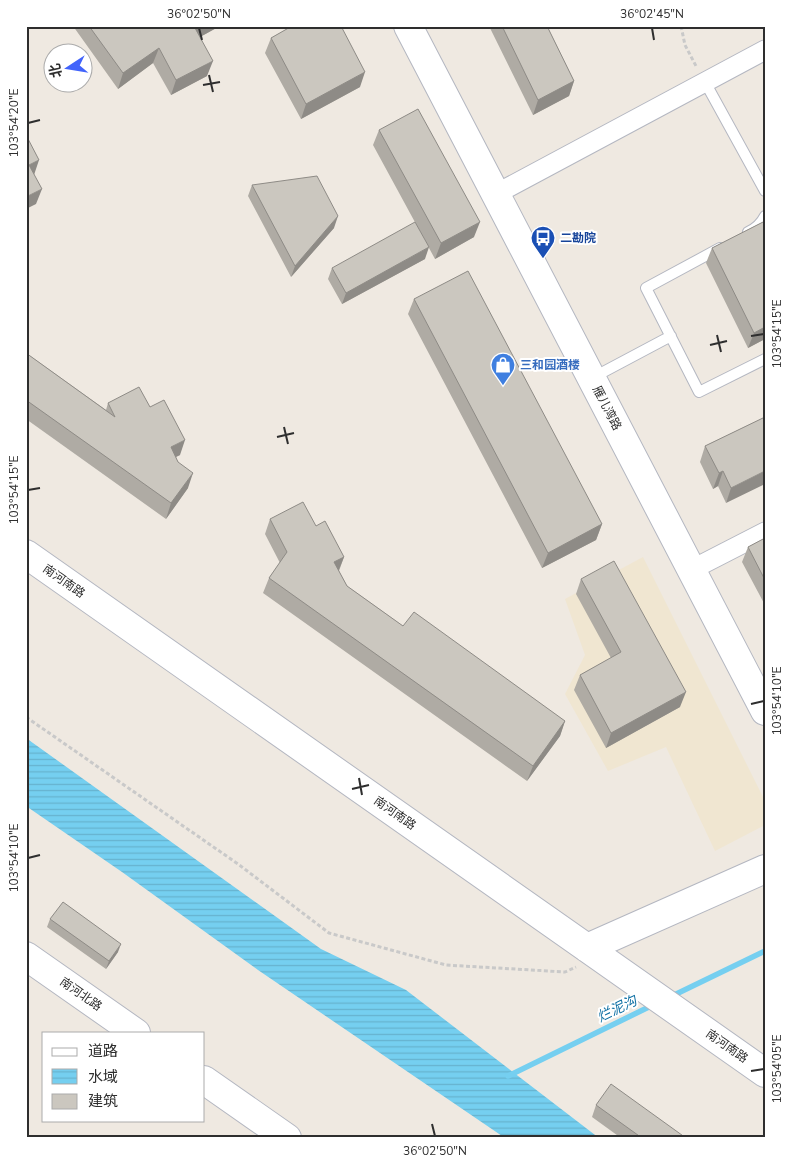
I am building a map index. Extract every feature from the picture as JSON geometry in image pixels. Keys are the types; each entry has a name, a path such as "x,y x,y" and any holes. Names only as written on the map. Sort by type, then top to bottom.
{"street":[{"name":"雁儿湾路","path":"408,26 765,711"},
{"path":"496,194 765,50"},
{"path":"691,570 765,532"},
{"name":"南河南路","path":"26,554 765,1073"},
{"path":"593,952 765,869"},
{"name":"南河北路","path":"26,956 135,1032"},
{"path":"205,1081 287,1138"}],"lane":[{"path":"705,82 765,191"},
{"path":"765,216 754,229 646,288 699,392 765,359"},
{"path":"592,378 671,336"}],"path":[{"path":"681,26 685,45 705,82"},
{"path":"26,717 238,864 328,933 446,965 565,972 593,952"}],"shaded area":[{"path":"643,557 765,801 765,825 715,851 666,747 608,771 565,694 585,655 565,599"}],"water":[{"path":"26,738 321,949 406,990 599,1138 505,1138 258,970 122,872 26,806"}],"building":[{"path":"89,26 197,26 195,28 213,61 176,80 159,48 123,73"},
{"path":"292,26 341,26 365,72 306,104 271,38"},
{"path":"502,26 547,26 574,81 538,100"},
{"path":"418,109 480,222 441,243 379,130"},
{"path":"26,135 39,160 29,165 42,189 26,197"},
{"path":"317,176 338,216 295,266 252,185"},
{"path":"765,221 765,327 754,333 712,248"},
{"path":"415,222 429,247 346,293 332,268"},
{"path":"468,271 602,524 548,553 414,299"},
{"path":"26,353 115,417 108,403 139,387 150,407 164,400 185,440 171,447 178,462 193,473 171,503 26,400"},
{"path":"765,417 765,471 731,488 723,471 719,473 705,446"},
{"path":"303,502 316,526 325,521 344,557 334,562 347,586 403,626 414,612 565,721 533,766 269,578 287,552 270,519"},
{"path":"765,538 765,580 748,547"},
{"path":"614,561 686,692 611,733 580,675 621,652 581,579"},
{"path":"63,902 121,944 109,961 50,919"},
{"path":"611,1084 686,1138 642,1138 596,1105"}],"waterway":[{"name":"烂泥沟","path":"670,997 765,951"},
{"name":"烂泥沟","path":"508,1076 655,1004"}],"place":[{"name":"二勘院","path":"543,259"},
{"name":"三和园酒楼","path":"503,386"}]}
